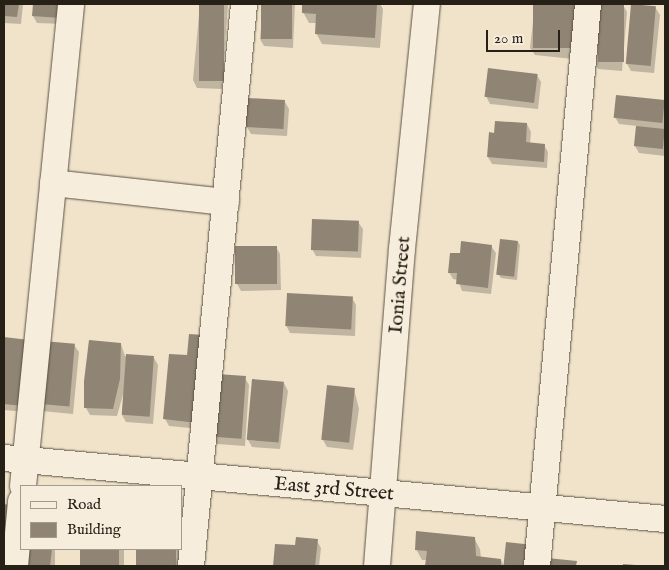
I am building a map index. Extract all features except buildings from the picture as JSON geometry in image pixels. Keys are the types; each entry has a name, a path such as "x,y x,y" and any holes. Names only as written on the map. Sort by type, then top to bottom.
{"street":[{"path":"23,485 14,459 53,182 71,4"},
{"path":"191,566 244,4"},
{"name":"Ionia Street","path":"377,566 402,249 427,4"},
{"path":"538,566 588,4"},
{"path":"53,182 226,202"},
{"name":"East 3rd Street","path":"14,459 665,519"},
{"path":"16,566 20,514"}]}
